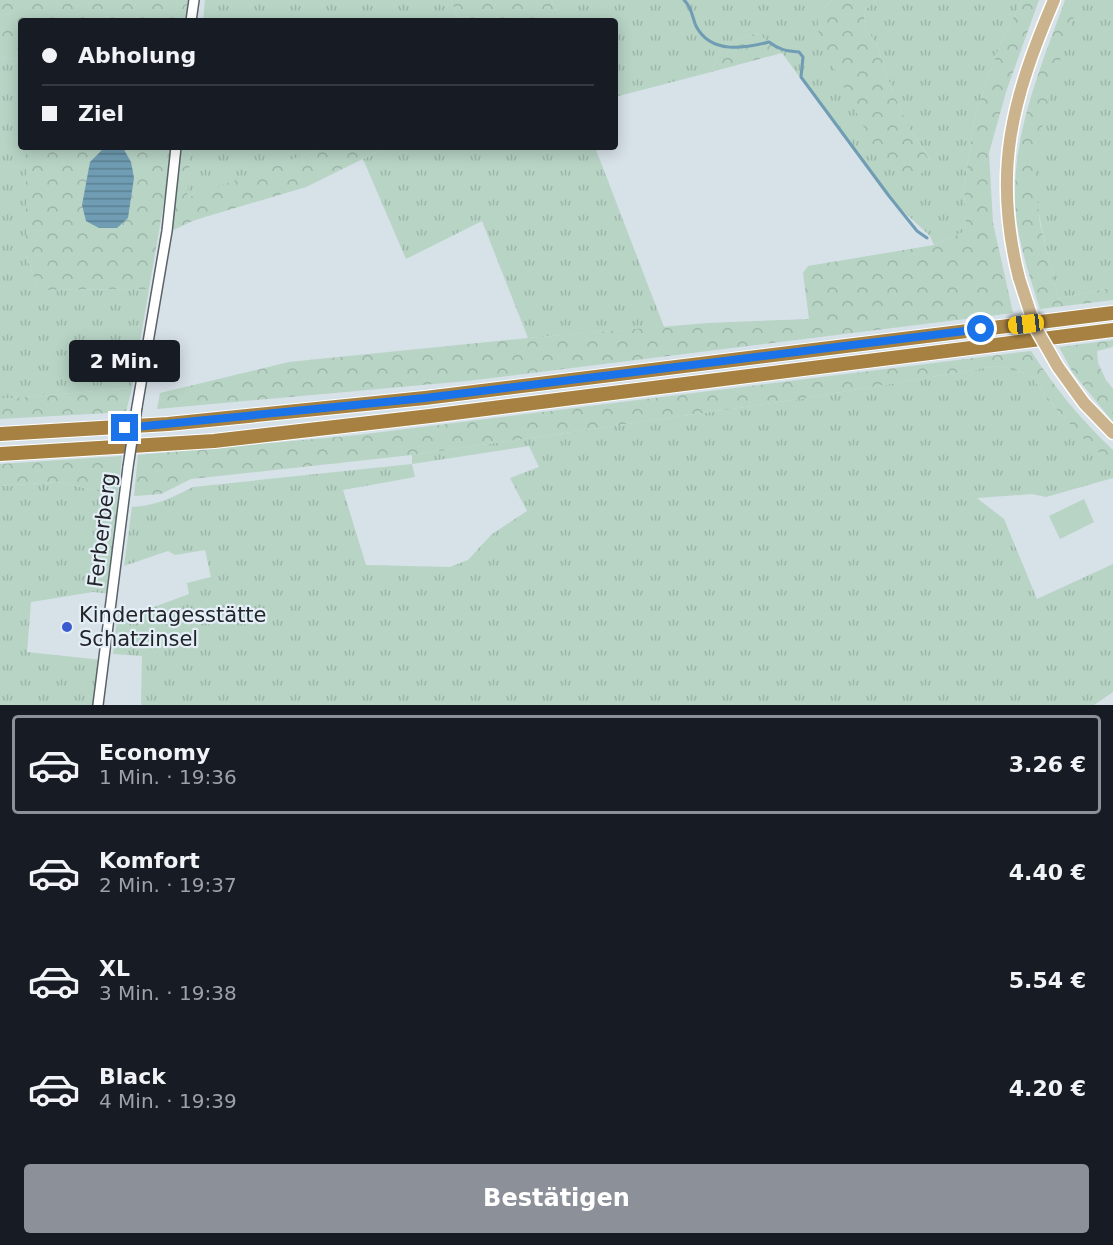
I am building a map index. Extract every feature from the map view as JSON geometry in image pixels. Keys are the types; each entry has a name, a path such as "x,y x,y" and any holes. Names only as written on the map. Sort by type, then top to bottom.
{"highway":[{"path":"0,434 168,424 425,398 1113,313"},
{"path":"0,454 214,441 442,415 1113,330"}],"main road":[{"path":"1054,0 1022,84 1010,137 1006,189 1007,217 1019,278 1035,327 1058,367 1084,403 1113,433"}],"street":[{"path":"191,18 194,0"},
{"name":"Ferberberg","path":"98,705 128,467 167,231 176,150"}],"green space":[{"path":"0,0 188,0 186,18 18,18 18,59 0,57"},
{"path":"205,0 451,0 458,18 203,18"},
{"path":"451,0 551,0 560,18 458,18"},
{"path":"551,0 832,0 817,14 933,164 909,128 892,90 876,43 864,26 865,10 876,0 1022,0 1001,42 975,116 964,188 966,231 934,245 930,236 887,196 782,53 757,33 723,46 711,72 618,96 618,18 560,18"},
{"path":"832,0 876,0 865,10 864,26 876,43 892,90 909,128 933,165 910,181 872,143 819,38 817,14"},
{"path":"1022,0 1039,0 1006,92 989,153 993,223 1013,313 467,381 157,409 160,393 289,362 708,323 809,319 803,273 808,266 934,245 966,231 964,188 975,116 1001,42"},
{"path":"1065,0 1080,0 1069,30 1039,140 1035,176 1040,224 1059,299 1113,287 1113,300 1040,309 1018,228 1015,201 1016,175 1024,123 1031,98"},
{"path":"1080,0 1113,0 1113,287 1059,299 1041,224 1036,193 1035,164 1046,107 1070,24"},
{"path":"757,33 782,53 711,72 723,46"},
{"path":"0,57 18,59 18,150 26,150 26,254 38,290 149,289 132,388 0,399"},
{"path":"26,150 171,150 149,289 38,290 26,254"},
{"path":"181,150 191,150 187,198 318,150 381,150 306,187 195,220 169,232"},
{"path":"191,150 318,150 186,199"},
{"path":"381,150 596,150 664,327 528,338 482,221 406,259 363,159"},
{"path":"1113,340 1113,347 1097,351 1098,363 1113,389 1113,422 1073,373 1059,347"},
{"path":"1031,351 1069,403 1113,450 1113,461 1092,448 1058,411 1029,374 998,366 793,400 412,455 191,479 161,494 134,496 138,455 358,435"},
{"path":"998,366 1029,374 1058,411 1092,447 1113,461 1113,478 1046,497 1032,494 977,498 1004,519 1037,599 1113,564 1113,692 1094,705 141,705 142,656 113,654 118,611 146,610 189,594 187,583 211,577 205,550 175,555 168,551 124,566 132,507 157,503 193,487 412,464 412,455 793,400","holes":["529,446 539,467 510,478 527,511 492,534 468,560 450,567 366,565 343,490 415,477 412,464"]},
{"path":"132,388 126,412 0,419 0,399"},
{"path":"122,456 118,495 57,482 0,486 0,464"},
{"path":"57,482 118,495 111,594 93,592 31,602 27,652 102,660 95,705 0,705 0,486"},
{"path":"1084,499 1094,522 1060,539 1049,516"}],"water":[{"path":"102,150 124,150 131,162 134,178 128,218 117,228 99,228 86,221 82,205 90,162"}],"waterway":[{"path":"684,0 696,26 710,42 730,47 769,42 783,50 799,52 803,57 801,77 889,196 917,231 927,238"}],"place":[{"name":"Kindertagesstätte Schatzinsel","path":"67,627"}],"route":[{"path":"125,428 425,398 981,329"}]}
